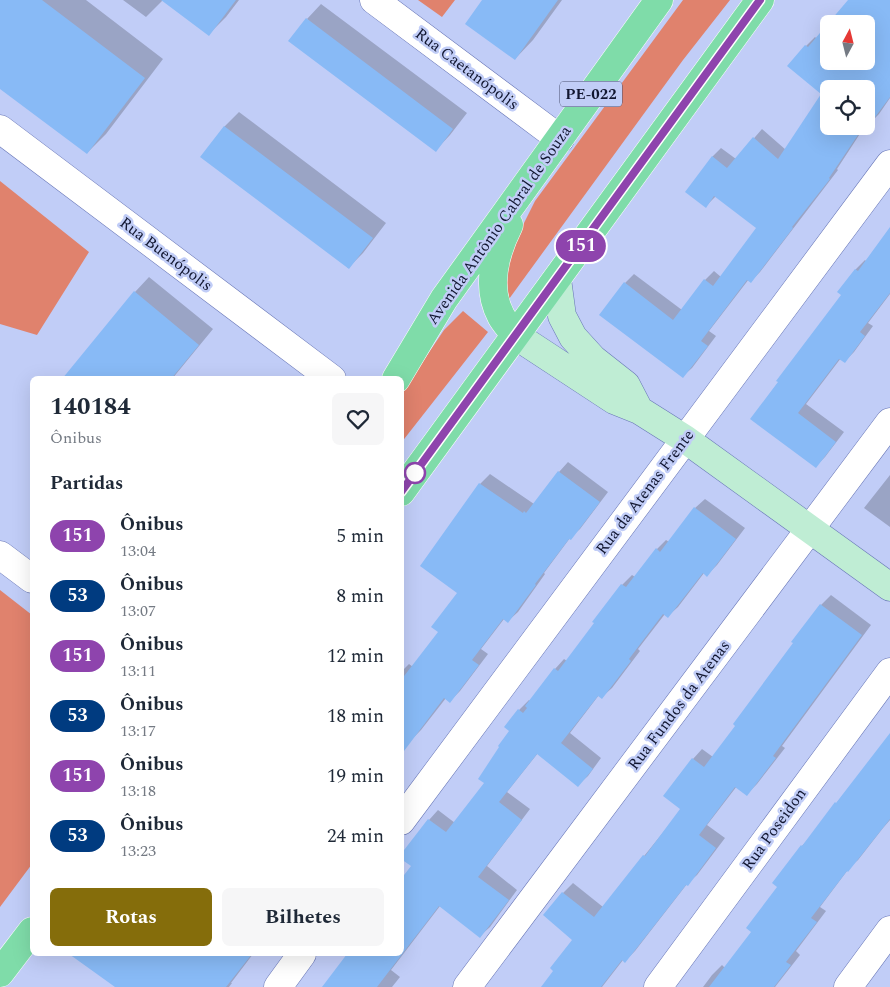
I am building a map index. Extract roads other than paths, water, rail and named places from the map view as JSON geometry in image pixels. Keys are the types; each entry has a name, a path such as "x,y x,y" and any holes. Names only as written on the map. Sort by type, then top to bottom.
{"main road":[{"name":"Avenida Antônio Cabral de Souza","path":"398,376 444,299 659,0"},
{"path":"404,488 760,0"},
{"path":"515,334 501,316 495,300 492,283 498,249 515,214 524,188"},
{"path":"0,971 30,934"}],"street":[{"name":"Rua Caetanópolis","path":"374,0 560,139"},
{"name":"Rua Buenópolis","path":"0,129 328,376"},
{"name":"Rua da Atenas Frente","path":"404,817 890,164"},
{"path":"557,279 562,316 573,337 593,359 626,385 639,410"},
{"path":"515,334 614,400 639,410 685,439 890,587"},
{"name":"Rua Fundos da Atenas","path":"467,987 890,422"},
{"path":"0,555 30,578"},
{"name":"Rua Poseidon","path":"658,987 890,672"},
{"path":"848,987 890,930"},
{"path":"278,987 301,956"}]}
